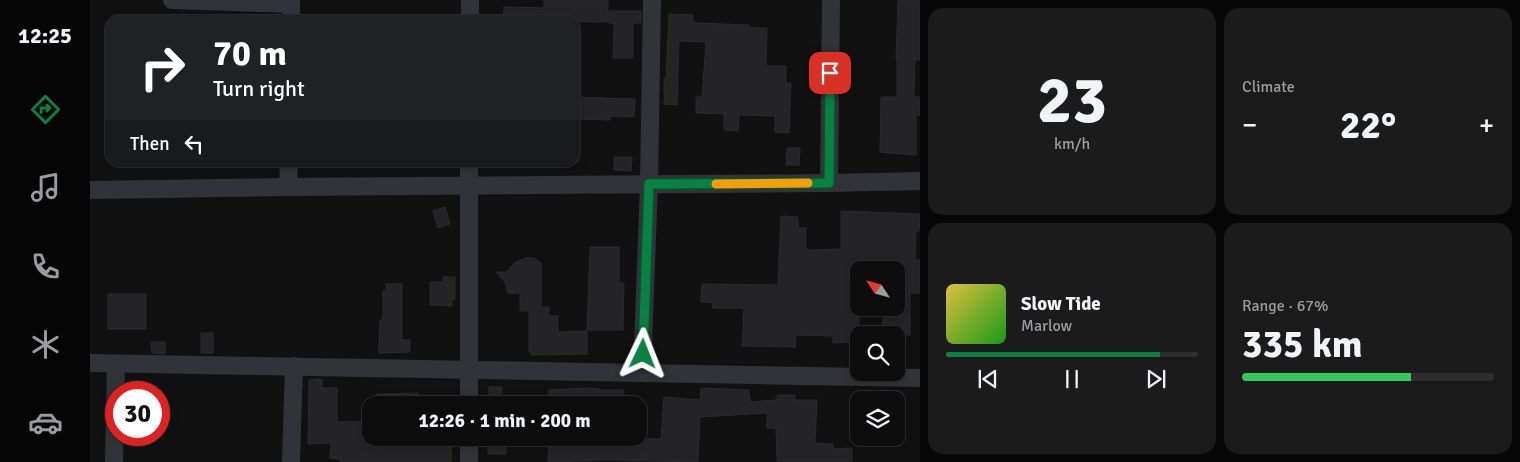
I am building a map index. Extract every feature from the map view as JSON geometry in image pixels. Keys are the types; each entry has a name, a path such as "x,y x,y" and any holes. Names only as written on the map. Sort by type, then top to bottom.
{"street":[{"path":"172,0 291,8"},
{"path":"470,0 470,15"},
{"path":"642,373 649,184 652,0"},
{"path":"829,183 831,0"},
{"path":"288,187 289,167"},
{"path":"469,167 469,396"},
{"path":"90,190 829,183 920,180"},
{"path":"90,363 920,378"},
{"path":"114,462 116,364"},
{"path":"291,462 294,366"},
{"path":"469,446 469,462"}],"building":[{"path":"544,0 608,0 608,22 580,22 580,15 503,15 504,7 544,8"},
{"path":"898,0 920,0 920,60 915,60 914,97 920,97 920,115 916,115 916,155 880,152 881,97 897,97"},
{"path":"609,11 641,11 641,23 633,23 633,58 613,58 614,23 609,23"},
{"path":"669,14 693,15 693,23 750,25 750,28 767,28 766,66 786,66 786,83 791,83 789,133 775,132 775,116 739,115 738,131 724,130 724,114 696,113 696,97 702,97 706,42 679,41 677,105 664,104"},
{"path":"580,97 635,99 634,117 611,116 610,120 580,119"},
{"path":"787,148 800,148 799,165 786,165"},
{"path":"614,157 632,157 631,171 614,170"},
{"path":"445,207 450,224 438,228 433,211"},
{"path":"841,211 920,214 919,231 916,231 915,260 920,260 920,293 910,293 910,335 905,335 905,326 882,326 883,316 905,316 905,261 850,261 850,316 859,316 859,326 850,326 850,342 833,343 833,336 796,335 795,347 742,346 744,308 712,308 713,303 701,302 702,284 778,285 781,216 798,217 798,228 806,228 806,250 841,249"},
{"path":"590,247 619,247 619,283 624,283 623,330 587,330"},
{"path":"526,258 534,258 541,263 541,307 549,307 548,316 558,316 558,332 587,331 587,354 531,355 531,352 529,352 529,311 520,311 520,293 508,293 505,282 496,272 507,272 514,263"},
{"path":"443,277 455,277 455,299 452,299 452,306 430,305 430,282 443,282"},
{"path":"386,284 402,284 402,340 410,340 410,352 379,353 380,320 383,320 383,291 386,291"},
{"path":"108,294 146,294 146,329 108,329"},
{"path":"201,333 213,333 213,353 201,353"},
{"path":"151,342 165,342 165,354 152,353"},
{"path":"322,379 322,388 337,388 337,422 362,421 362,446 452,446 451,462 340,462 340,459 330,458 331,443 308,444 309,380"},
{"path":"489,387 502,387 502,396 489,396"},
{"path":"587,388 624,390 624,396 549,396 549,390"},
{"path":"701,388 749,390 750,402 777,400 777,395 795,395 795,400 817,400 815,443 833,444 833,449 852,448 852,461 777,461 776,428 767,428 767,413 700,417 698,462 605,460 548,462 549,446 647,446 647,439 661,439 664,397 700,400"},
{"path":"418,393 418,396 377,396 377,394"},
{"path":"488,446 506,446 506,454 488,454"}],"slow traffic":[{"path":"716,184 808,183"}],"route":[{"path":"643,354 649,184 829,183 830,73"}]}
